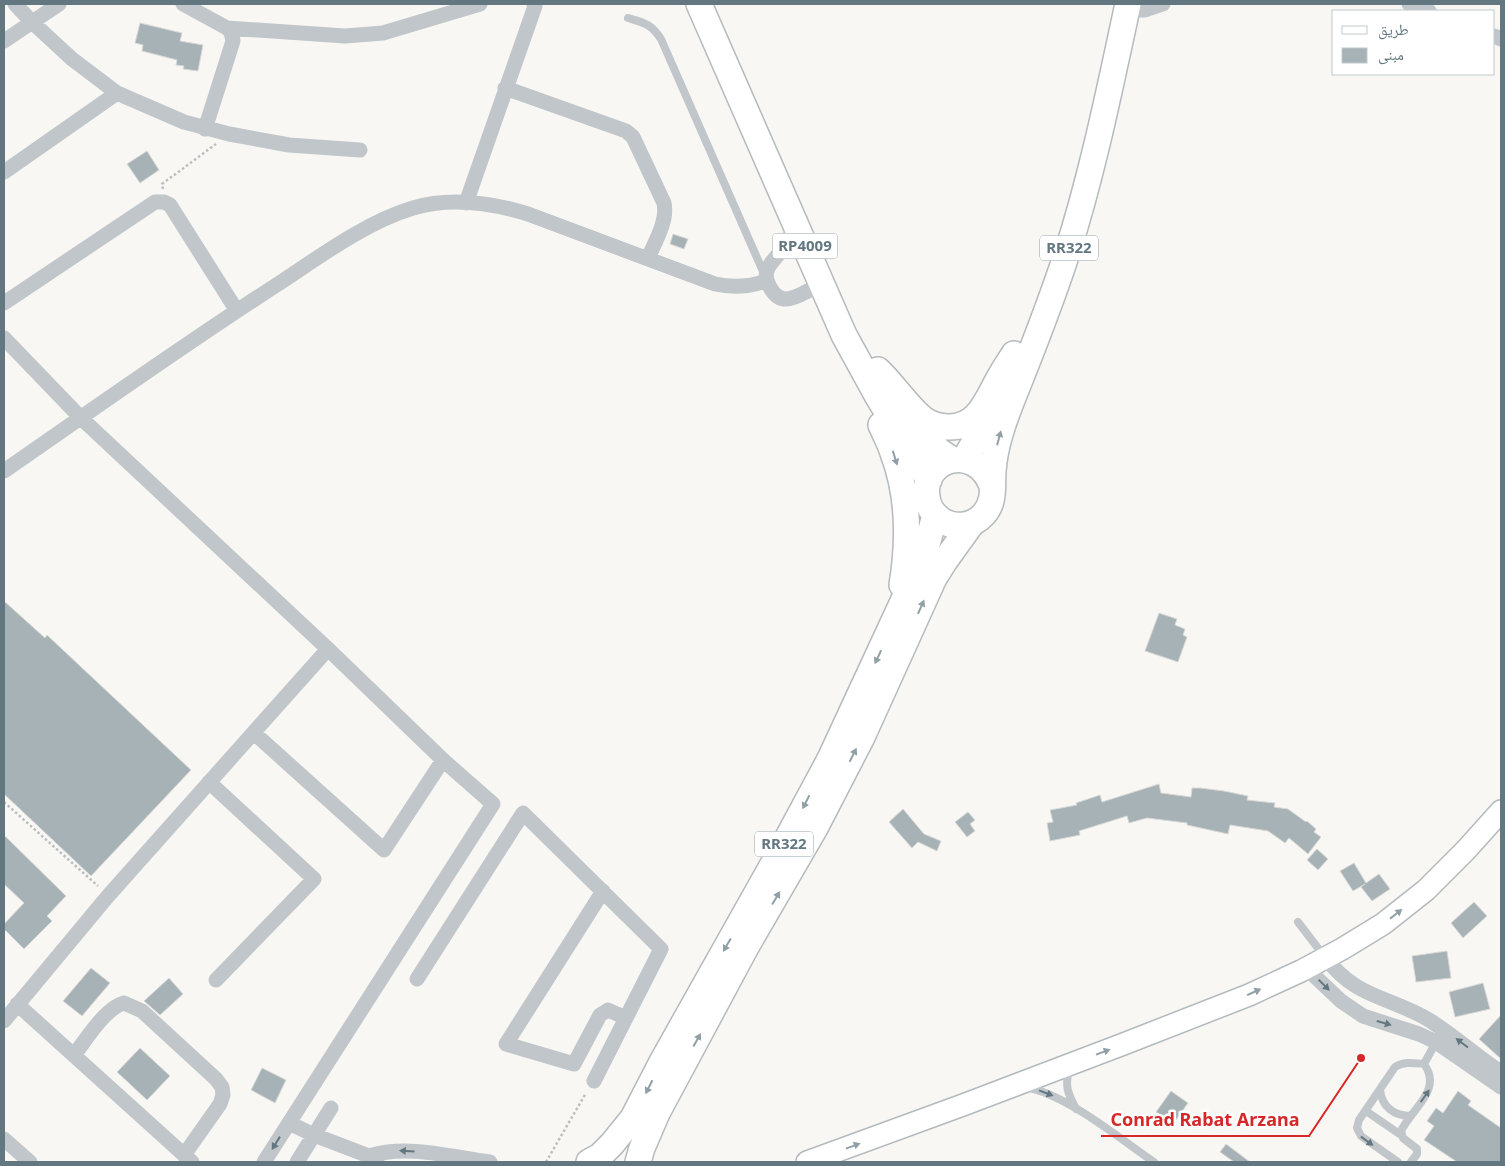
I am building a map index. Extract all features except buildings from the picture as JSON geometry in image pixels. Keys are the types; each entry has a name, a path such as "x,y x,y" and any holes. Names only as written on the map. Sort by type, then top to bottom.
{"main road":[{"name":"RP4009","path":"699,4 844,335 873,375 916,427 941,453 958,460"},
{"name":"RP4009","path":"713,4 844,303 873,375 929,480"},
{"name":"RR322","path":"929,480 938,467 958,460 986,422 1014,354 1041,282 1069,193 1123,6"},
{"name":"RR322","path":"638,1162 657,1113 746,947 815,828 862,737 934,578 972,524 984,515 992,501 994,463 999,439 1055,289 1080,211 1123,6"},
{"path":"873,375 932,424 943,428 954,428 965,424 982,410 1014,354"},
{"path":"873,375 876,410 894,454 902,483 906,513 907,544 904,574 891,628"},
{"path":"958,460 974,462 982,468 989,476 992,486"},
{"path":"929,480 926,489 927,498 934,514 941,520 956,525 972,524"},
{"name":"RR322","path":"595,1159 622,1134 633,1118 663,1060 781,850 845,729 924,554 934,514"},
{"path":"807,1162 963,1105 1249,994 1326,958 1382,924 1426,890 1501,811"},
{"name":"RR322","path":"595,1159 610,1155 620,1156 633,1162"}],"street":[{"path":"15,4 81,67 117,93 184,122 205,129 289,145 360,150"},
{"path":"4,42 59,4"},
{"path":"182,4 228,28 345,36 383,33 480,4"},
{"path":"466,203 535,6 534,4"},
{"path":"1123,6 1145,10 1163,4"},
{"path":"1408,4 1425,10"},
{"path":"205,129 232,41 231,32 228,28"},
{"path":"505,88 630,133 666,209 648,258"},
{"path":"4,172 117,93"},
{"path":"4,303 155,202 164,202 170,204 237,311"},
{"path":"4,471 237,311 346,240 377,223 413,208 448,203 499,206 528,214 706,281 725,286 746,286 766,280"},
{"path":"794,223 787,242 767,270 766,280 775,294 785,299 823,285"},
{"path":"4,338 81,418 328,648 443,760 493,804 264,1162"},
{"path":"4,1021 108,896 328,648"},
{"path":"254,733 384,850 443,760"},
{"path":"209,782 314,879 216,980"},
{"path":"416,979 523,813 661,949 594,1081"},
{"path":"602,891 506,1044 574,1064 600,1015 608,1010 626,1018"},
{"path":"1326,958 1333,968 1353,986 1429,1020 1501,1072"},
{"path":"1306,968 1341,1001 1363,1016 1419,1034 1436,1042 1501,1087"},
{"path":"1341,1001 1353,986"},
{"path":"17,1004 188,1158 220,1104 223,1095 222,1087 216,1079 180,1045 142,1011 124,1003 116,1005 105,1016 74,1055"},
{"path":"297,1162 331,1108"},
{"path":"289,1123 375,1159 389,1151 410,1151 490,1162"},
{"path":"4,1139 30,1162"}],"lane":[{"path":"628,18 646,23 654,29 661,39 766,280"},
{"path":"1298,922 1326,958"},
{"path":"1424,1064 1436,1042"},
{"path":"1398,1162 1360,1136 1358,1124 1398,1065 1408,1062 1424,1064"},
{"path":"1070,1064 1066,1081 1067,1092 1076,1109"},
{"path":"1401,1135 1402,1128 1430,1089 1431,1076 1424,1064"},
{"path":"1013,1085 1034,1089 1055,1097 1154,1162"},
{"path":"1380,1090 1383,1101 1391,1111 1404,1116 1411,1116"},
{"path":"1366,1111 1401,1135 1417,1149 1417,1154 1411,1162"}],"path":[{"path":"164,202 162,184 229,134"},
{"path":"4,802 108,896"},
{"path":"546,1162 594,1081"}],"place":[{"name":"Conrad Rabat Arzana","path":"1361,1058"}]}
